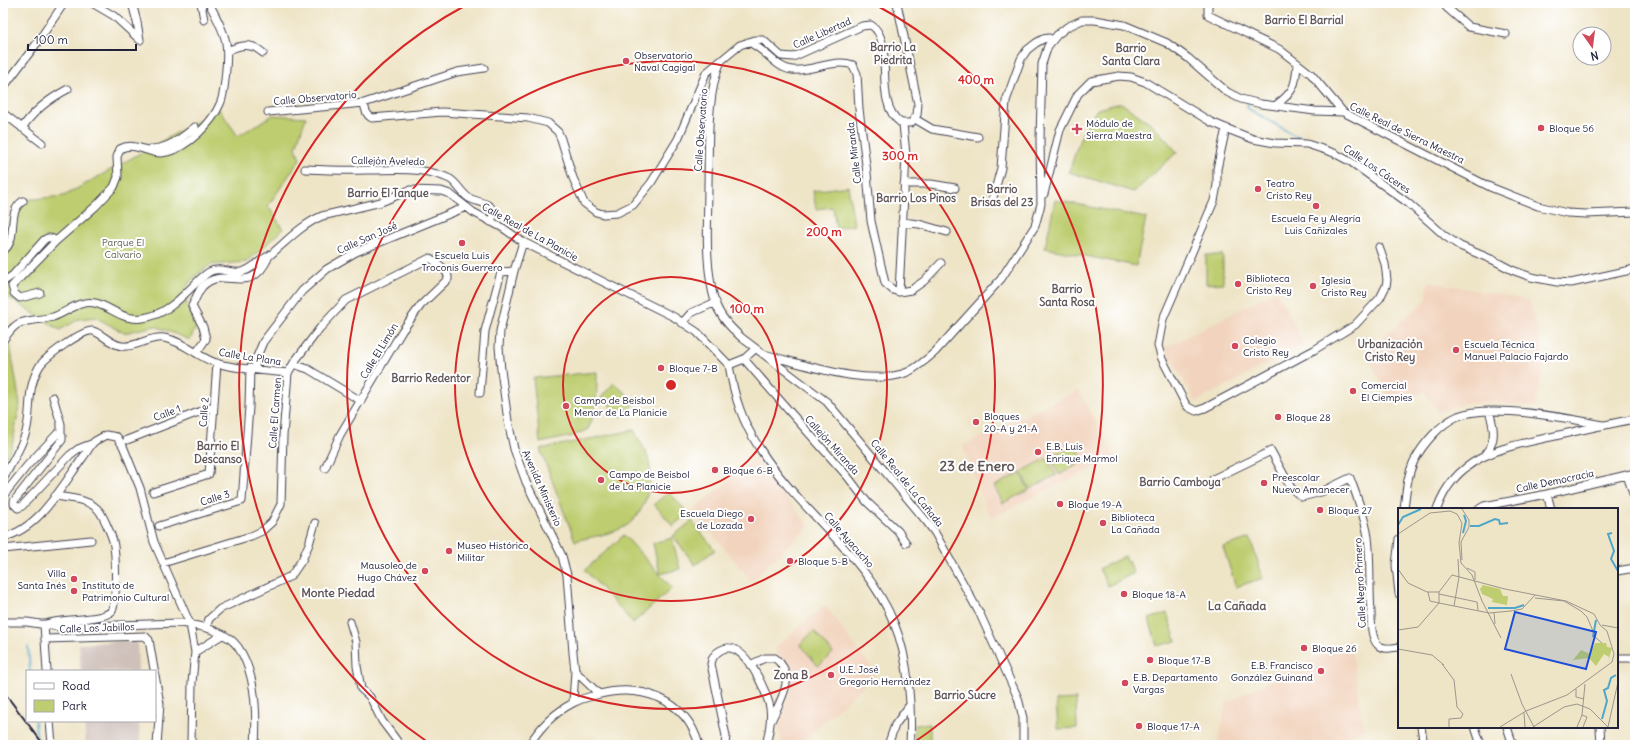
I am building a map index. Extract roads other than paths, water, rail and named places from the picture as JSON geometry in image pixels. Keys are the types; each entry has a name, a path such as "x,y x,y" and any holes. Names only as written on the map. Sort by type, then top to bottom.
{"street":[{"path":"3,88 37,43 64,3"},
{"path":"92,3 114,16 140,40 132,3"},
{"path":"201,3 204,20"},
{"path":"40,293 20,298 14,293 12,286 56,241 96,206 114,187 118,177 117,157 120,149 125,146 131,146 158,153 173,151 197,135 203,129 220,104 226,41 209,3"},
{"path":"897,3 918,104 918,111 915,119 911,123 903,124 906,154 899,292 918,287 941,263"},
{"path":"1208,3 1208,15 1279,48 1311,74 1343,112"},
{"path":"1444,3 1446,7 1469,28 1506,34"},
{"name":"Calle Real de Sierra Maestra","path":"763,354 859,377 891,377 915,369 935,352 1001,279 1035,226 1041,204 1041,70 1046,51 1052,40 1067,27 1082,20 1093,19 1124,25 1167,44 1188,58 1227,92 1248,101 1315,111 1343,112 1490,187 1538,206 1567,213 1586,214 1635,212"},
{"name":"Calle Libertad","path":"748,42 763,40 781,56 793,57 862,26 871,25 877,30 882,45 886,98 889,109 896,120 903,124"},
{"path":"992,201 1001,168 1006,101 1021,59 1027,50 1036,43 1043,39 1049,38 1052,40"},
{"path":"721,61 734,49 748,42"},
{"name":"Calle Miranda","path":"748,42 762,49 786,69 798,70 845,63 853,65 855,68 857,74 869,203 875,241 885,283 893,290 899,292"},
{"path":"226,51 242,45 248,45 259,49 263,53"},
{"name":"Calle Observatorio","path":"364,104 366,113 372,118 442,112 528,118 548,123 558,132 562,139 580,198 596,212 618,214 633,205 651,183 680,135 703,78 709,69 721,61"},
{"name":"Calle Observatorio","path":"716,302 710,274 708,245 708,165 712,97 717,71 721,61"},
{"path":"1276,105 1290,94 1294,87 1297,64"},
{"name":"Calle Observatorio","path":"268,112 364,104 457,72 484,68"},
{"name":"Calle Los Cáceres","path":"1041,204 1064,121 1078,94 1091,81 1119,76 1131,77 1145,82 1211,122 1253,139 1275,143 1307,144 1334,153 1351,162 1408,202 1445,236 1460,246 1518,272 1557,282 1571,283 1635,269"},
{"path":"22,128 36,110 49,99 68,89"},
{"path":"3,113 42,143"},
{"path":"915,119 932,129 978,137"},
{"path":"146,149 166,146 196,127"},
{"path":"1226,128 1217,169 1217,185 1214,201 1163,319 1158,346 1171,378 1188,407 1196,411 1205,408 1314,350 1355,325 1380,298 1386,286 1387,280 1385,264 1379,247"},
{"name":"Callejón Aveledo","path":"305,169 346,171 406,169 433,173 452,180 467,196 483,202 491,207 494,214 491,222"},
{"path":"904,184 931,184 955,188"},
{"name":"Calle Real de La Planicie","path":"196,353 206,339 203,327 192,306 202,287 208,282 221,277 239,280 250,279 261,270 269,256 302,227 316,218 382,202 410,190 445,192 466,207 523,242 674,317 705,340 728,365"},
{"path":"3,251 12,238 15,208 23,201"},
{"name":"Calle San José","path":"253,369 263,342 302,291 326,269 356,252 466,207"},
{"path":"902,222 919,224 947,232"},
{"path":"3,282 13,275 44,240 51,238 56,241"},
{"name":"Avenida Ministerio","path":"523,242 514,270 499,340 501,370 511,440 520,467 557,544 565,566 569,588 575,671 573,702"},
{"name":"Calle Real de La Planicie","path":"3,340 10,330 20,323 52,317 76,305 88,302 100,304 128,318 136,319 151,317 174,305 203,276 209,272 219,269 239,273 245,272 263,258 269,256"},
{"name":"Calle El Carmen","path":"163,563 251,536 267,527 276,516 281,504 283,436 288,373 293,364 320,328 346,300 430,258"},
{"name":"Calle El Limón","path":"325,468 340,435 410,318 449,278 445,270 430,258"},
{"path":"480,393 485,331 494,296 502,272 514,270"},
{"path":"682,323 691,313 716,302"},
{"name":"Calle Real de La Cañada","path":"716,302 719,312 732,329 755,349 827,402 935,533 980,614 1018,698 1023,718 1023,745"},
{"name":"Calle La Plana","path":"3,479 25,434 30,391 39,366 52,353 87,331 96,332 114,343 123,346 135,345 157,338 163,338 217,363 288,373"},
{"path":"728,365 744,359 755,349"},
{"name":"Callejón Miranda","path":"744,359 848,477 867,502 898,531 906,544"},
{"name":"Calle 2","path":"153,492 209,474 217,363"},
{"path":"293,364 308,369 361,401"},
{"name":"Calle Ayacucho","path":"728,365 736,401 759,448 786,484 862,569 890,614 897,629 910,691 910,745"},
{"name":"Calle 3","path":"159,526 242,500 253,369"},
{"path":"53,397 61,424 61,435 63,438 13,503 18,508 22,506 70,455 78,449 91,444"},
{"name":"Calle 1","path":"127,440 214,406"},
{"path":"1482,457 1490,449 1494,433 1489,411"},
{"path":"1404,508 1411,470 1415,460 1432,436 1446,424 1459,416 1474,412 1489,411 1526,413 1603,425"},
{"path":"1437,508 1442,497 1454,479 1469,465 1482,457 1505,447 1635,418"},
{"path":"3,496 27,466 55,436 59,434 61,435"},
{"path":"3,536 16,532 32,522 49,505 91,444 98,438 110,435 117,437 124,446 140,488 151,535 190,624 195,652 192,683 191,745"},
{"name":"Calle Negro Primero","path":"1214,479 1271,451 1291,488 1302,497 1322,492 1350,478 1368,536 1370,600 1373,634 1378,645 1381,647 1398,647"},
{"name":"Calle Democracia","path":"1481,508 1484,506 1547,494 1635,473"},
{"path":"1627,475 1635,500"},
{"path":"1547,494 1551,508"},
{"path":"44,624 56,620 103,617 112,611 115,596 113,540 100,512 90,504 72,498 55,496"},
{"path":"206,628 209,619 220,609 291,576 302,560 307,549 314,523"},
{"path":"3,550 91,540"},
{"path":"1398,547 1396,579 1398,589"},
{"path":"1618,571 1635,568"},
{"path":"3,622 44,624 60,627 115,624 190,624 206,628 222,635 237,646 251,677 256,713 255,745"},
{"path":"350,622 356,642 357,666 361,688 370,697 382,721 400,745"},
{"name":"Calle Los Jabillos","path":"44,624 47,670"},
{"path":"195,652 222,635"},
{"name":"Calle Los Jabillos","path":"45,639 145,636 150,640 155,670"},
{"path":"724,745 726,736 711,664 712,659 724,648 735,649 742,654 762,684 768,702 770,724"},
{"path":"750,665 765,658 775,658 785,670 787,678 787,686 770,724 766,745"},
{"path":"1618,658 1635,658"},
{"path":"575,671 599,694"},
{"name":"Calle Los Jabillos","path":"156,678 160,704 157,745"},
{"path":"529,745 541,727 549,719 573,702 612,691 641,692 662,699 674,706 682,713 694,730 699,745"},
{"path":"888,745 896,725 909,706"},
{"path":"50,722 52,745"},
{"path":"1421,728 1424,745"},
{"path":"1475,728 1481,745"},
{"path":"1507,728 1513,745"},
{"path":"1600,728 1600,745"}],"waterway":[{"path":"1248,102 1247,108 1294,135 1318,144"},
{"path":"28,647 30,670"},
{"path":"35,722 37,745"}],"railway":[{"path":"3,691 26,721"},
{"path":"27,722 44,745"}],"place":[{"name":"Observatorio Naval Cagigal","path":"626,61"},
{"name":"Bloque 56","path":"1541,128"},
{"name":"Módulo de Sierra Maestra","path":"1077,129"},
{"name":"Teatro Cristo Rey","path":"1258,189"},
{"name":"Escuela Fe y Alegría Luis Cañizales","path":"1316,206"},
{"name":"Escuela Luis Troconis Guerrero","path":"462,243"},
{"name":"Biblioteca Cristo Rey","path":"1238,284"},
{"name":"Iglesia Cristo Rey","path":"1313,286"},
{"name":"Colegio Cristo Rey","path":"1235,346"},
{"name":"Escuela Técnica Manuel Palacio Fajardo","path":"1456,350"},
{"name":"Bloque 7-B","path":"661,368"},
{"name":"Comercial El Ciempies","path":"1353,391"},
{"name":"Campo de Beisbol Menor de La Planicie","path":"566,406"},
{"name":"Bloque 28","path":"1278,417"},
{"name":"Bloques 20-A y 21-A","path":"976,422"},
{"name":"E.B. Luis Enrique Marmol","path":"1038,452"},
{"name":"Bloque 6-B","path":"715,470"},
{"name":"Campo de Beisbol de La Planicie","path":"601,480"},
{"name":"Preescolar Nuevo Amanecer","path":"1264,483"},
{"name":"Bloque 19-A","path":"1060,504"},
{"name":"Bloque 27","path":"1320,510"},
{"name":"Escuela Diego de Lozada","path":"751,519"},
{"name":"Biblioteca La Cañada","path":"1103,523"},
{"name":"Museo Histórico Militar","path":"449,551"},
{"name":"Bloque 5-B","path":"790,561"},
{"name":"Mausoleo de Hugo Chávez","path":"425,571"},
{"name":"Villa Santa Inés","path":"74,579"},
{"name":"Instituto de Patrimonio Cultural","path":"74,591"},
{"name":"Bloque 18-A","path":"1124,594"},
{"name":"Bloque 26","path":"1304,648"},
{"name":"Bloque 17-B","path":"1150,660"},
{"name":"E.B. Francisco González Guinand","path":"1321,671"},
{"name":"U.E. José Gregorio Hernández","path":"831,675"},
{"name":"E.B. Departamento Vargas","path":"1125,683"},
{"name":"Bloque 17-A","path":"1139,726"}],"district":[{"name":"Barrio El Barrial","path":"1304,20"},
{"name":"Barrio La Piedrita","path":"893,53"},
{"name":"Barrio Santa Clara","path":"1131,54"},
{"name":"Barrio El Tanque","path":"388,193"},
{"name":"Barrio Brisas del 23","path":"1002,195"},
{"name":"Barrio Los Pinos","path":"916,198"},
{"name":"Barrio Santa Rosa","path":"1067,295"},
{"name":"Urbanización Cristo Rey","path":"1390,350"},
{"name":"Barrio Redentor","path":"431,378"},
{"name":"Barrio El Descanso","path":"218,452"},
{"name":"23 de Enero","path":"977,466"},
{"name":"Barrio Camboya","path":"1180,482"},
{"name":"Monte Piedad","path":"338,592"},
{"name":"La Cañada","path":"1237,605"},
{"name":"Zona B","path":"791,675"},
{"name":"Barrio Sucre","path":"965,695"}],"park label":[{"name":"Parque El Calvario","path":"123,248"}]}
